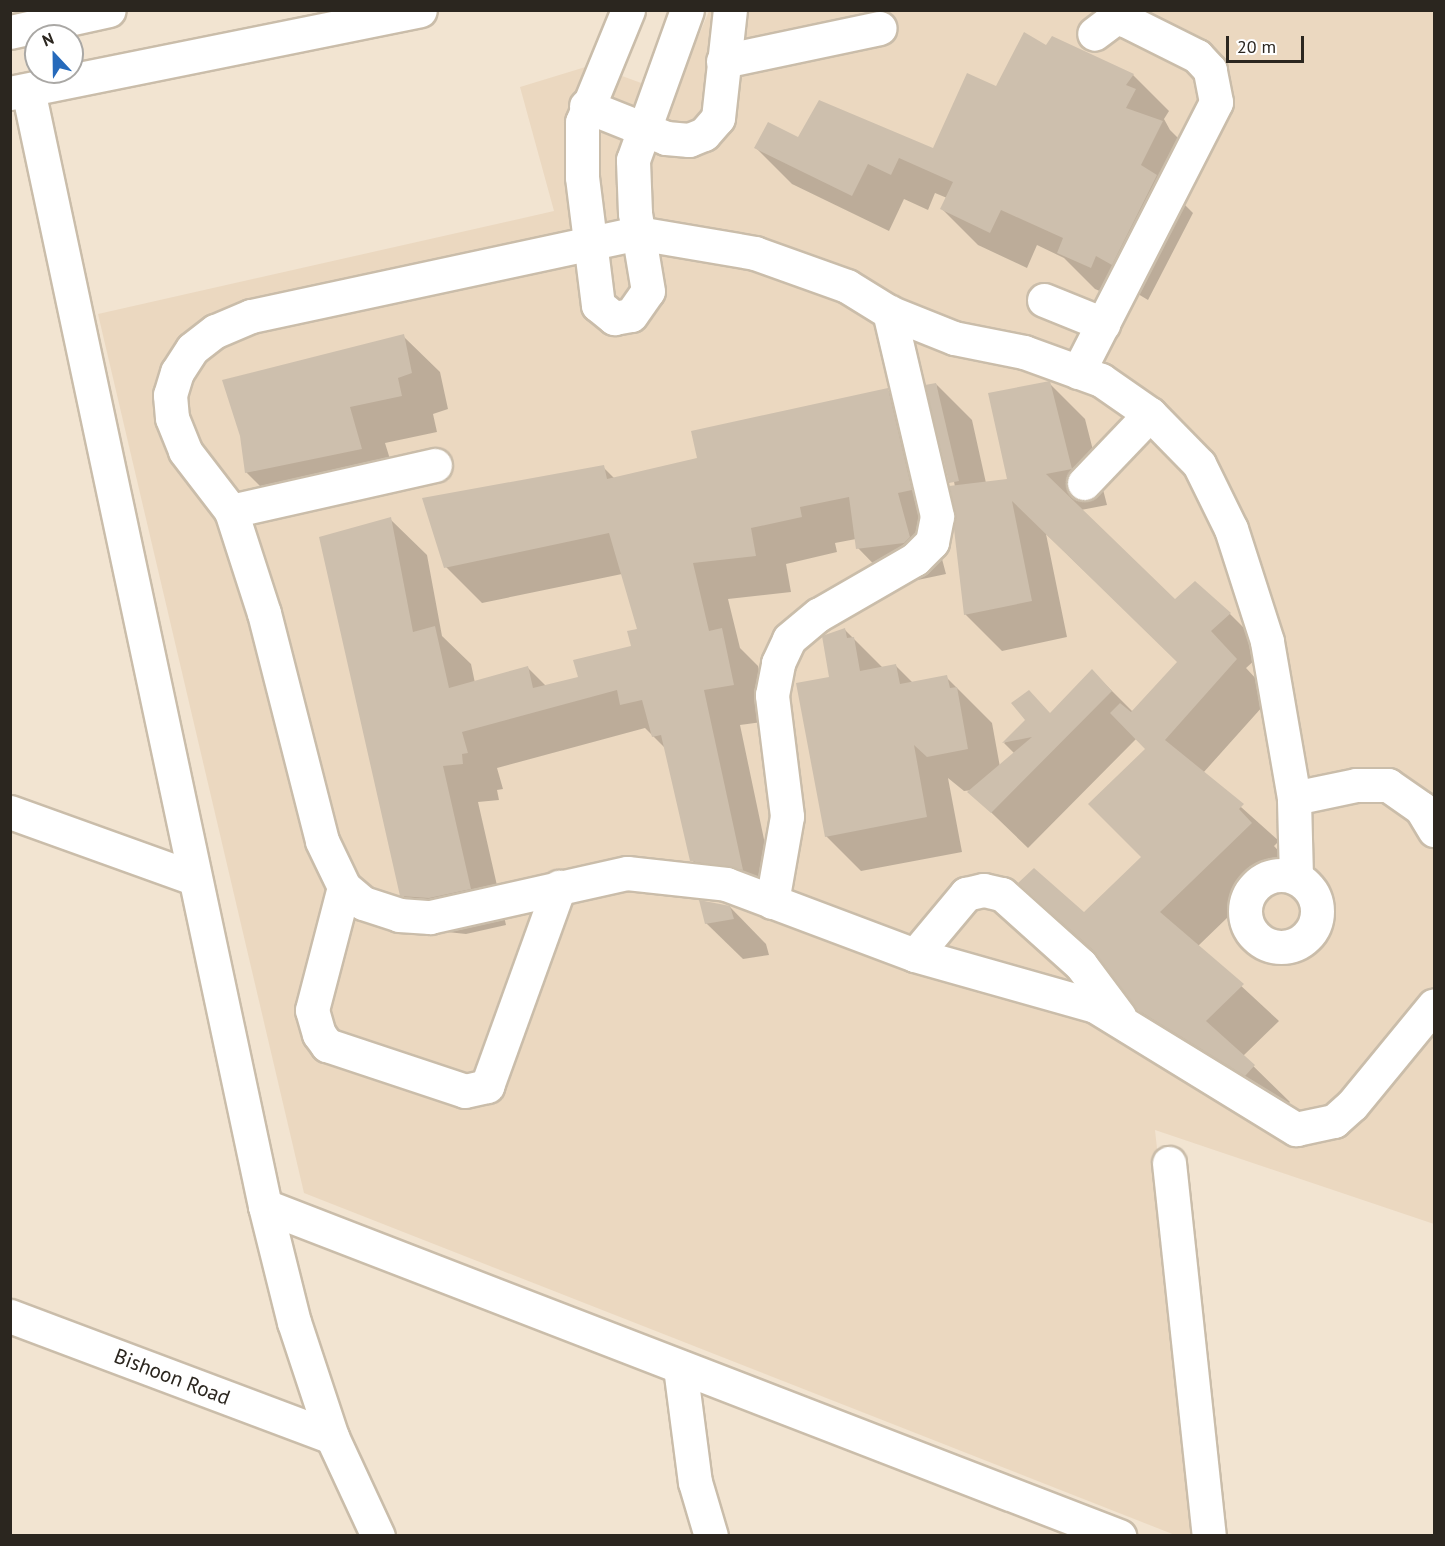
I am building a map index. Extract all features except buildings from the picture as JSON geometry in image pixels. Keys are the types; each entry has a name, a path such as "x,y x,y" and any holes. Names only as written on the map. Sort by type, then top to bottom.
{"street":[{"path":"10,32 109,10"},
{"path":"378,1536 332,1437 294,1322 265,1206 19,91 420,10"},
{"path":"628,10 586,106 582,177 593,244 598,305 606,316 623,318 644,301 648,291 632,179 644,129 687,10"},
{"path":"586,106 644,129 683,140 713,128 730,10"},
{"path":"1078,372 1216,102 1210,70 1197,56 1125,20 1106,22 1094,34"},
{"path":"723,61 880,28"},
{"path":"1296,877 1294,798 1268,641 1231,529 1199,464 1150,414 1078,372 1024,352 954,338 889,312 847,286 755,253 638,233 251,316 215,331 192,349 170,395 185,451 231,511 264,613 322,841 344,887 363,903 399,915 430,917 627,873 672,874 726,884 915,955 1037,986 1124,1023 1296,1130 1334,1120 1352,1105 1434,1005"},
{"path":"1044,300 1103,324"},
{"path":"772,902 787,816 772,695 778,663 789,639 818,615 915,559 932,542 937,516 889,312"},
{"path":"1084,483 1150,414"},
{"path":"231,511 435,465"},
{"path":"1294,798 1356,785 1388,785 1420,808 1434,830"},
{"path":"10,812 193,878"},
{"path":"344,887 312,1010 319,1034 327,1045 465,1091 487,1086 559,887"},
{"path":"915,955 966,894 984,890 1002,894 1081,965 1124,1023"},
{"path":"1169,1163 1209,1536"},
{"path":"265,1206 1119,1536"},
{"name":"Bishoon Road","path":"10,1316 332,1437"},
{"path":"680,1368 695,1482 711,1536"}],"shaded area":[{"path":"709,11 1434,11 1434,1224 1155,1130 1199,1535 1175,1535 304,1193 98,314 554,211 520,87 592,65 674,95"}]}
